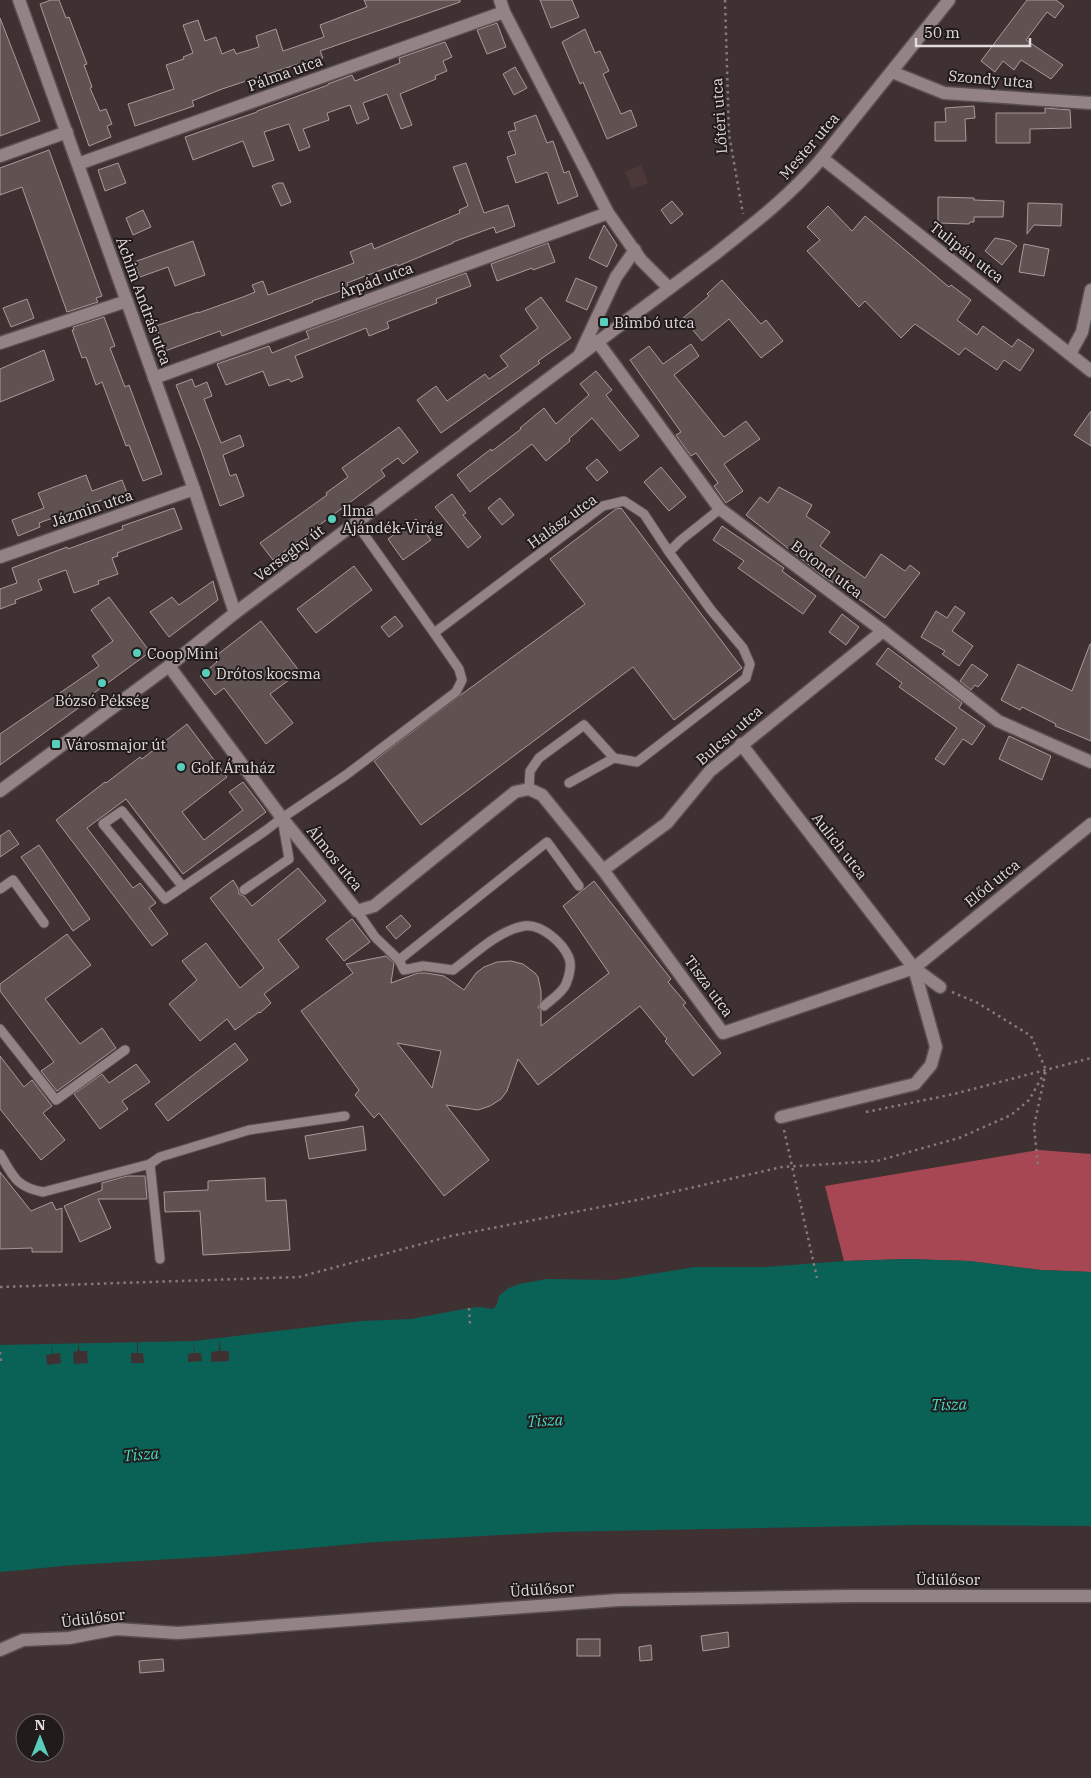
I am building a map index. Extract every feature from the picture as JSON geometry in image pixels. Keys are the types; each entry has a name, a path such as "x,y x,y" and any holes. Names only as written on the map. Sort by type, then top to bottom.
{"street":[{"name":"Áchim András utca","path":"20,0 194,489 235,614"},
{"name":"Mester utca","path":"669,288 786,197 822,158 949,0"},
{"path":"502,6 608,213 641,260 669,288"},
{"name":"Pálma utca","path":"78,164 502,6"},
{"name":"Szondy utca","path":"892,72 944,93 1091,103"},
{"path":"0,156 67,132"},
{"name":"Tulipán utca","path":"822,158 1091,371"},
{"name":"Árpád utca","path":"154,378 608,213"},
{"path":"579,356 616,277 635,250"},
{"name":"Verseghy út","path":"0,790 169,666 235,614 669,288"},
{"path":"1070,354 1082,332 1091,290"},
{"path":"0,343 127,300"},
{"name":"Botond utca","path":"597,341 720,509 883,631 998,721 1091,762"},
{"name":"Jázmin utca","path":"0,557 194,489"},
{"name":"Bulcsu utca","path":"603,870 666,823 710,771 741,744 883,631"},
{"name":"Álmos utca","path":"169,666 282,818 357,911 374,906 515,792 529,789"},
{"name":"Aulich utca","path":"741,744 914,968"},
{"name":"Tisza utca","path":"529,789 542,795 603,870 723,1033 914,968"},
{"name":"Előd utca","path":"914,968 1091,824"},
{"path":"914,968 940,987"},
{"path":"781,1117 915,1084 931,1065 936,1047 914,968"},
{"name":"Üdülősor","path":"0,1650 23,1640 69,1638 116,1629 178,1633 618,1600 812,1596 1091,1596"}],"lane":[{"name":"Halász utca","path":"434,633 603,506 624,500 644,514 669,552"},
{"path":"529,789 530,772 539,758 584,725 614,758 637,762 746,678 750,664 743,648 711,610 669,552 720,509"},
{"path":"183,887 122,811 102,824 166,899 346,775 456,692 462,680 459,669 356,523"},
{"path":"569,783 614,758"},
{"path":"244,890 289,859 282,818"},
{"path":"399,960 548,842 579,886"},
{"path":"0,889 13,880 44,923"},
{"path":"357,911 375,937 399,960 404,970 423,966 453,970 506,931 527,925 544,930 559,941 570,959 570,971 566,986 544,1006"},
{"path":"0,1028 56,1100 125,1050"},
{"path":"0,1154 16,1181 31,1190 43,1192 150,1164 160,1157 249,1130 344,1116"},
{"path":"150,1164 160,1259"}],"path":[{"name":"Lőtéri utca","path":"725,0 729,134 745,230"},
{"path":"940,987 978,1003 1031,1036 1046,1070 1034,1126 1038,1167"},
{"path":"858,1113 954,1094 1091,1058"},
{"path":"0,1287 300,1277 451,1236 642,1199 782,1167 877,1161 959,1138 1011,1115 1029,1100 1046,1070"},
{"path":"784,1130 817,1278"},
{"path":"470,1308 470,1325"},
{"path":"0,1352 1,1361"}],"shaded area":[{"path":"641,165 648,183 632,189 625,172"},
{"path":"1039,1150 1091,1154 1091,1272 1041,1270 969,1261 908,1259 844,1261 825,1186"}],"water":[{"name":"Tisza","path":"908,1259 969,1261 1041,1270 1091,1272 1091,1526 913,1525 555,1532 376,1542 222,1556 74,1565 0,1572 0,1345 194,1341 361,1321 411,1319 469,1308 493,1309 497,1304 499,1296 507,1289 519,1284 546,1279 615,1280 695,1267 766,1267 844,1261"}],"pier":[{"path":"219,1339 221,1351 229,1351 229,1361 211,1362 211,1352 219,1351"},
{"path":"193,1341 195,1353 201,1353 202,1361 188,1362 188,1354 194,1353"},
{"path":"137,1342 138,1353 143,1353 144,1363 131,1363 131,1353 137,1353"},
{"path":"51,1343 53,1354 60,1353 61,1363 47,1365 46,1355 52,1354"},
{"path":"78,1343 80,1351 87,1351 88,1363 74,1364 73,1352 78,1351"}],"building":[{"path":"51,0 59,0 66,18 69,17 87,64 84,65 92,87 90,88 100,111 106,109 112,124 107,126 111,137 89,146 40,4"},
{"path":"364,0 460,0 460,2 320,51 323,58 302,65 301,63 222,89 192,101 194,106 135,126 128,104 174,89 166,65 184,59 183,57 193,53 183,25 198,20 205,41 216,37 222,54 234,49 236,54 259,47 256,36 276,29 283,51 324,37 320,25 367,7"},
{"path":"540,0 572,0 579,17 551,28"},
{"path":"1027,0 1056,0 1064,6 1055,18 1047,12 1026,40 1063,65 1051,79 1021,60 1014,70 1003,61 995,72 981,61"},
{"path":"0,18 40,121 0,136"},
{"path":"497,23 506,47 487,54 477,30"},
{"path":"585,29 595,53 600,51 609,71 603,74 621,114 631,110 637,126 607,139 583,82 580,84 562,42"},
{"path":"445,42 452,57 443,61 447,71 435,76 436,79 400,94 412,125 401,129 387,94 363,103 369,119 357,124 350,105 327,113 329,120 303,129 310,147 299,151 289,124 264,132 274,160 253,167 243,141 193,160 185,137 257,112 352,75 355,81 400,63 399,58"},
{"path":"515,67 527,88 514,95 503,74"},
{"path":"974,106 975,118 965,119 966,141 935,141 935,122 946,122 945,108"},
{"path":"1045,108 1070,110 1071,128 1030,129 1030,143 996,143 996,113 1045,113"},
{"path":"536,115 547,143 553,141 564,173 569,171 578,196 558,204 547,172 516,183 507,157 516,154 508,132 516,130 514,123"},
{"path":"49,150 102,296 96,298 98,302 67,312 22,187 0,195 0,168"},
{"path":"118,163 126,183 105,191 98,170"},
{"path":"466,163 484,213 508,205 515,226 496,233 494,227 453,242 398,266 397,264 347,283 349,288 313,302 222,336 220,331 165,351 156,326 255,292 252,285 263,281 268,295 354,263 350,252 372,243 374,249 460,213 459,210 468,206 453,167"},
{"path":"283,183 291,202 281,206 272,186"},
{"path":"938,197 1004,201 1003,217 974,217 974,222 969,224 938,223"},
{"path":"672,201 683,214 671,224 661,210"},
{"path":"1028,203 1062,204 1061,226 1034,225 1027,234"},
{"path":"828,206 852,231 865,216 949,287 951,285 971,300 957,320 977,335 983,326 1012,347 1018,339 1034,350 1020,371 1004,360 997,370 965,348 959,355 915,324 901,338 865,301 859,307 807,251 820,240 807,227"},
{"path":"143,210 151,227 133,235 126,218"},
{"path":"604,225 617,245 607,267 589,258"},
{"path":"995,238 1010,241 1017,246 1002,265 985,251"},
{"path":"193,241 205,275 175,286 168,267 140,277 134,262"},
{"path":"548,243 555,262 497,281 491,264"},
{"path":"1024,244 1049,249 1044,276 1019,272"},
{"path":"466,273 471,286 436,299 437,303 387,322 389,328 369,336 366,328 295,356 303,377 291,382 289,379 269,386 263,371 226,385 217,364 269,346 272,353 309,338 306,331"},
{"path":"576,278 597,287 587,310 566,301"},
{"path":"722,280 761,324 766,320 783,341 761,358 729,319 702,341 683,318 709,296 707,294"},
{"path":"541,297 571,338 538,361 540,363 441,433 417,400 436,386 447,401 485,374 489,379 508,366 500,356 538,328 525,309"},
{"path":"27,299 34,318 11,327 3,308"},
{"path":"104,317 115,346 110,348 125,387 129,385 162,474 143,481 129,445 126,446 102,382 96,385 86,357 82,358 72,330 74,330 73,327"},
{"path":"691,344 699,356 674,375 724,437 746,421 760,439 724,464 743,491 726,503 714,486 718,483 696,453 691,456 676,435 681,432 630,360 649,346 663,364"},
{"path":"44,350 54,380 0,402 0,369"},
{"path":"596,371 612,390 606,395 639,436 620,451 592,418 569,439 570,441 546,461 532,444 470,492 457,475 521,429 544,408 556,424 589,395 580,384"},
{"path":"192,379 195,387 207,382 212,396 204,399 221,443 240,435 244,446 223,455 230,476 236,474 244,496 220,506 176,385"},
{"path":"1091,411 1091,446 1074,435"},
{"path":"399,427 418,452 403,464 398,458 381,470 385,476 273,560 260,543 327,495 326,493 348,477 342,468"},
{"path":"597,459 608,472 597,481 586,468"},
{"path":"661,467 686,497 669,511 644,482"},
{"path":"86,475 92,491 122,480 129,498 105,507 102,500 39,523 40,527 18,536 12,520 44,508 38,493"},
{"path":"779,487 812,505 806,516 830,532 820,546 865,578 881,554 905,571 910,565 920,573 885,618 823,576 746,515 760,497 768,503"},
{"path":"452,494 466,513 463,515 481,537 468,548 435,507"},
{"path":"500,498 514,515 502,525 488,508"},
{"path":"174,508 182,529 117,553 118,556 112,558 118,574 98,581 99,584 74,593 66,570 38,580 42,590 15,600 16,603 0,609 0,589 17,583 12,568 67,547 68,549 123,529 122,526"},
{"path":"621,508 742,668 674,720 633,667 421,825 374,761 585,604 550,559 616,509"},
{"path":"416,519 431,540 403,560 388,539"},
{"path":"722,526 784,568 782,571 816,596 803,614 738,568 744,561 713,540"},
{"path":"354,566 372,590 316,633 297,609"},
{"path":"213,581 218,600 169,637 150,612 172,597 179,605"},
{"path":"109,597 150,652 94,693 96,695 0,765 0,734 99,666 92,656 113,641 91,610"},
{"path":"955,606 965,613 952,631 973,646 959,666 942,654 945,651 921,637 936,611 947,618"},
{"path":"842,614 859,627 846,645 829,632"},
{"path":"395,616 403,626 389,637 381,627"},
{"path":"261,621 300,672 270,694 293,723 266,744 224,688 215,695 200,676 217,662 213,658"},
{"path":"1090,644 1091,741 1055,726 1056,724 1022,707 1020,710 1001,700 1018,664 1072,691"},
{"path":"888,648 962,703 959,708 985,726 972,745 963,739 944,765 935,759 957,728 899,687 902,683 876,664"},
{"path":"972,664 988,675 978,687 975,685 971,690 960,681"},
{"path":"187,724 227,777 182,812 204,840 243,810 229,792 243,782 266,812 183,874 126,799 87,828 133,888 140,883 156,903 149,908 168,934 152,946 56,820 105,782 140,757 142,759"},
{"path":"1009,736 1051,756 1042,780 999,759"},
{"path":"9,830 19,844 0,857 0,836"},
{"path":"39,845 90,919 73,931 21,857"},
{"path":"298,868 326,901 278,940 299,967 264,994 271,1003 260,1013 235,1030 227,1019 200,1041 169,1004 197,980 182,961 206,943 240,988 264,968 210,898 233,880 239,894 244,896 252,906"},
{"path":"594,881 671,979 668,982 686,1003 683,1005 721,1053 693,1076 665,1041 667,1039 640,1006 538,1085 518,1059 507,1091 501,1099 490,1106 478,1110 446,1105 489,1160 444,1196 379,1113 374,1118 355,1095 359,1090 301,1011 353,973 346,964 386,956 394,963 391,983 418,973 426,973 444,976 464,990 476,973 484,967 497,962 511,961 523,964 538,977 541,991 541,1001 538,1007 541,1011 541,1026 609,973 563,906","holes":["397,1043 441,1051 432,1088"]},
{"path":"401,915 411,926 396,939 386,927"},
{"path":"352,919 370,942 344,961 326,939"},
{"path":"67,934 91,965 45,999 80,1044 102,1028 116,1048 57,1091 41,1071 54,1062 0,991 0,984"},
{"path":"235,1043 248,1060 168,1121 155,1104"},
{"path":"0,1056 24,1087 32,1080 52,1106 43,1113 65,1140 41,1160 0,1109"},
{"path":"136,1064 150,1082 122,1101 128,1109 100,1129 74,1094 102,1074 109,1083"},
{"path":"363,1126 366,1150 309,1159 305,1136"},
{"path":"0,1172 31,1211 52,1202 56,1210 62,1208 62,1252 32,1252 32,1248 0,1249"},
{"path":"127,1176 145,1176 147,1199 98,1199 111,1228 80,1242 64,1206 102,1190 102,1183"},
{"path":"265,1178 266,1201 286,1200 290,1250 203,1255 200,1211 165,1212 164,1192 208,1190 208,1181"},
{"path":"728,1632 729,1647 703,1651 701,1636"},
{"path":"577,1639 600,1639 600,1656 577,1656"},
{"path":"651,1645 652,1660 640,1661 639,1647"},
{"path":"163,1659 164,1671 140,1673 139,1661"}],"place":[{"name":"Bimbó utca","path":"604,322"},
{"name":"Ilma Ajándék-Virág","path":"332,519"},
{"name":"Coop Mini","path":"137,653"},
{"name":"Drótos kocsma","path":"206,673"},
{"name":"Bózsó Pékség","path":"102,683"},
{"name":"Városmajor út","path":"56,744"},
{"name":"Golf Áruház","path":"181,767"}]}
